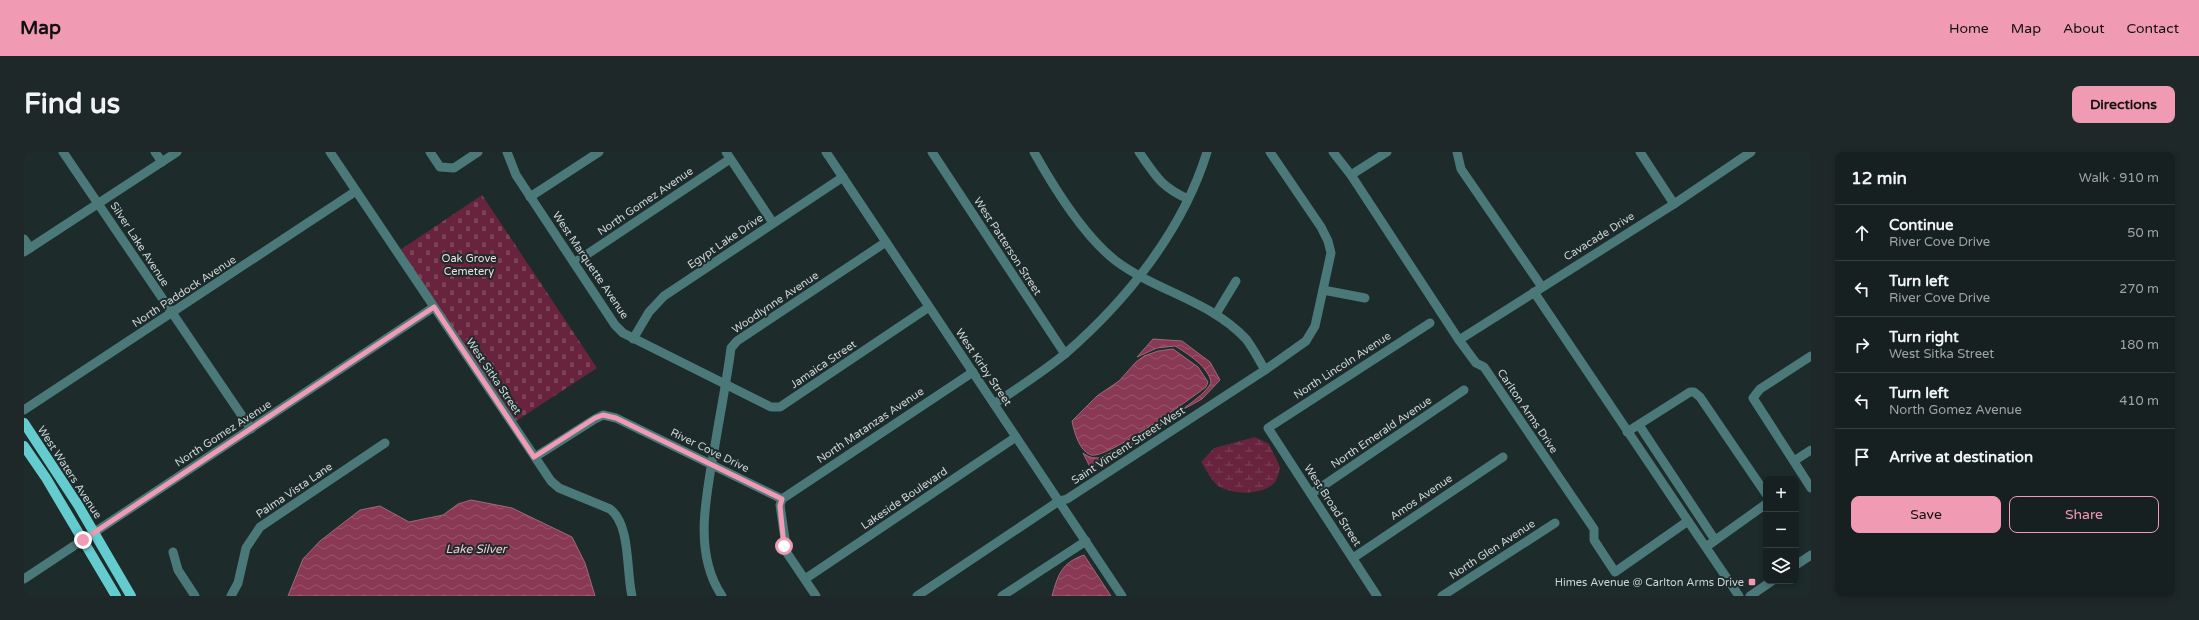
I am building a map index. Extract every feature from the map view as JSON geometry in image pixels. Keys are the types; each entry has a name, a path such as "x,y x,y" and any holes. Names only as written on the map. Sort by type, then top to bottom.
{"main road":[{"name":"West Waters Avenue","path":"24,423 94,532 131,596"},
{"path":"24,446 116,596"}],"street":[{"name":"Silver Lake Avenue","path":"63,152 171,314 251,429"},
{"path":"155,152 162,162"},
{"path":"24,239 27,250 177,152"},
{"name":"West Sitka Street","path":"330,152 534,457 558,488 610,509 616,514 624,534 632,596"},
{"path":"430,152 440,167 454,168 478,152"},
{"name":"West Marquette Avenue","path":"507,152 510,163 516,175 616,324 632,339 726,385"},
{"path":"530,197 599,152"},
{"name":"West Kirby Street","path":"826,152 1122,596"},
{"name":"West Patterson Street","path":"932,152 1065,354"},
{"path":"1034,152 1053,183 1099,245 1115,260 1139,277 1216,314 1246,339 1265,370"},
{"path":"1139,152 1161,182 1170,191 1188,199"},
{"path":"994,404 1065,354 1093,329 1139,277 1167,236 1188,199 1207,152"},
{"name":"Saint Vincent Street West","path":"917,596 1059,501 1067,499 1265,370 1306,341 1315,326 1331,253 1328,241 1270,152"},
{"name":"Carlton Arms Drive","path":"1333,152 1351,175 1459,340 1476,363 1484,367 1594,528 1594,540 1615,572 1688,522"},
{"path":"1351,175 1387,152"},
{"path":"1457,152 1461,169 1495,216 1542,286"},
{"path":"1640,152 1674,204"},
{"name":"Cavacade Drive","path":"1459,340 1542,286 1674,204 1751,152"},
{"path":"728,155 773,223"},
{"name":"North Gomez Avenue","path":"574,263 728,155"},
{"name":"Egypt Lake Drive","path":"632,339 649,312 664,296 843,177"},
{"name":"North Paddock Avenue","path":"24,410 356,192"},
{"name":"Woodlynne Avenue","path":"722,596 711,578 704,530 704,513 731,348 737,341 886,242"},
{"path":"1216,314 1236,281"},
{"path":"1322,290 1365,298"},
{"path":"1534,292 1739,596"},
{"name":"North Gomez Avenue","path":"24,578 434,307"},
{"name":"Jamaica Street","path":"726,385 771,407 780,407 929,307"},
{"name":"North Lincoln Avenue","path":"1268,428 1430,323"},
{"path":"1811,356 1760,389 1753,398 1811,488"},
{"name":"North Matanzas Avenue","path":"782,499 973,372"},
{"name":"North Emerald Avenue","path":"1311,494 1464,390"},
{"path":"1628,432 1690,392 1694,392 1700,396 1763,490"},
{"name":"River Cove Drive","path":"534,457 595,418 603,415 616,418 782,499"},
{"path":"1639,425 1715,540"},
{"name":"West Broad Street","path":"1268,428 1353,558 1376,596"},
{"name":"Lakeside Boulevard","path":"805,579 1016,437"},
{"name":"Palma Vista Lane","path":"231,596 238,583 246,548 260,527 385,443"},
{"path":"1794,461 1811,450"},
{"name":"Amos Avenue","path":"1353,558 1503,456"},
{"path":"782,499 780,506 784,546 816,596"},
{"path":"1705,547 1763,506"},
{"name":"North Glen Avenue","path":"1442,596 1555,523"},
{"path":"1002,596 1086,541"},
{"path":"173,552 178,570 195,596"},
{"path":"1799,563 1811,555"},
{"path":"1750,596 1768,584"}],"green space":[{"name":"Oak Grove Cemetery","path":"482,195 597,368 516,421 400,250"},
{"path":"1255,437 1269,444 1280,467 1278,477 1275,482 1270,487 1255,492 1230,491 1217,485 1201,462 1214,448"}],"water":[{"path":"1153,339 1182,341 1210,362 1220,380 1202,399 1182,410 1117,457 1090,467 1083,453 1087,456 1098,458 1112,452 1181,410 1205,391 1211,383 1207,372 1191,357 1175,346 1157,348 1137,357"},
{"path":"1173,349 1198,367 1208,382 1206,387 1130,439 1100,454 1091,455 1087,453 1080,445 1072,421 1097,396 1119,381 1136,362 1144,356 1158,351"},
{"name":"Lake Silver","path":"471,500 512,508 572,537 585,563 595,596 288,596 303,559 320,541 360,510 380,506 409,522 443,515 458,504"},
{"path":"1084,555 1111,596 1052,596 1056,582 1065,566 1076,558"}],"place":[{"name":"Himes Avenue @ Carlton Arms Drive","path":"1752,582"}],"route":[{"path":"83,540 434,307 534,457 595,418 603,415 616,418 782,499 780,506 784,546"}]}
